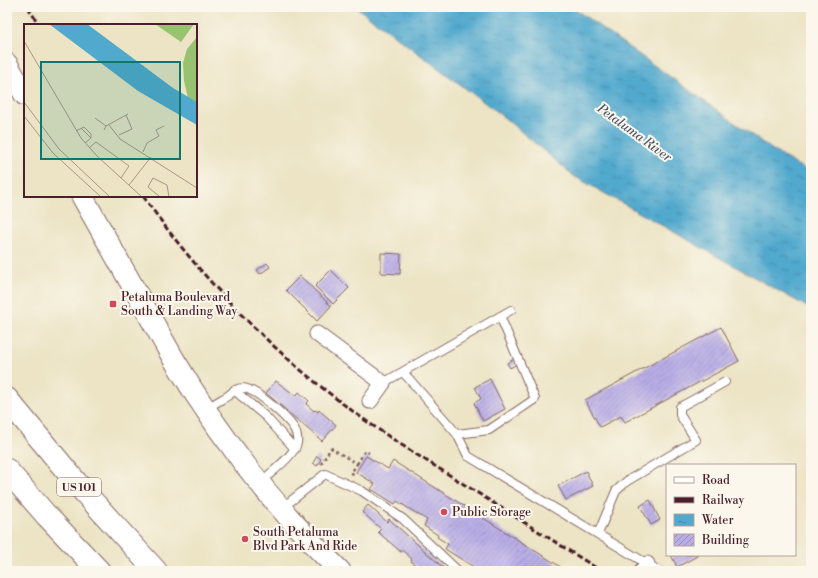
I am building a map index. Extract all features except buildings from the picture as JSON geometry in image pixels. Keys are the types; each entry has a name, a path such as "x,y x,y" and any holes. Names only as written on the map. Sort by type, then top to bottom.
{"highway":[{"name":"US 101","path":"7,399 85,493 156,571"},
{"path":"7,470 52,522 99,571"}],"main road":[{"path":"7,64 24,93"},
{"path":"83,197 165,345 221,433 259,483 340,571"}],"street":[{"path":"317,334 383,384 370,401"}],"lane":[{"path":"383,384 511,310"},
{"path":"457,434 489,430 535,399 500,316"},
{"path":"403,372 457,434 468,456 598,534 650,569"},
{"path":"598,534 616,492 627,481 696,440 680,414 680,407 725,382"},
{"path":"204,408 226,398 234,390 244,387 258,393 282,415 294,429 298,441 295,449 259,483"},
{"path":"234,390 266,418 295,449"},
{"path":"281,508 325,474 362,492 403,519 458,571"}],"path":[{"path":"654,7 665,7"},
{"path":"318,467 331,448 357,464"},
{"path":"356,475 351,473 365,451 369,453"}],"water":[{"name":"Petaluma River","path":"356,7 572,7 780,155 811,173 811,309 574,176 500,114"}],"railway":[{"path":"28,7 38,24"},
{"path":"144,197 186,252 233,306 283,355 310,378 393,440 601,571"}],"place":[{"name":"Petaluma Boulevard South & Landing Way","path":"113,304"},
{"name":"Public Storage","path":"444,512"},
{"name":"South Petaluma Blvd Park And Ride","path":"245,539"}]}
